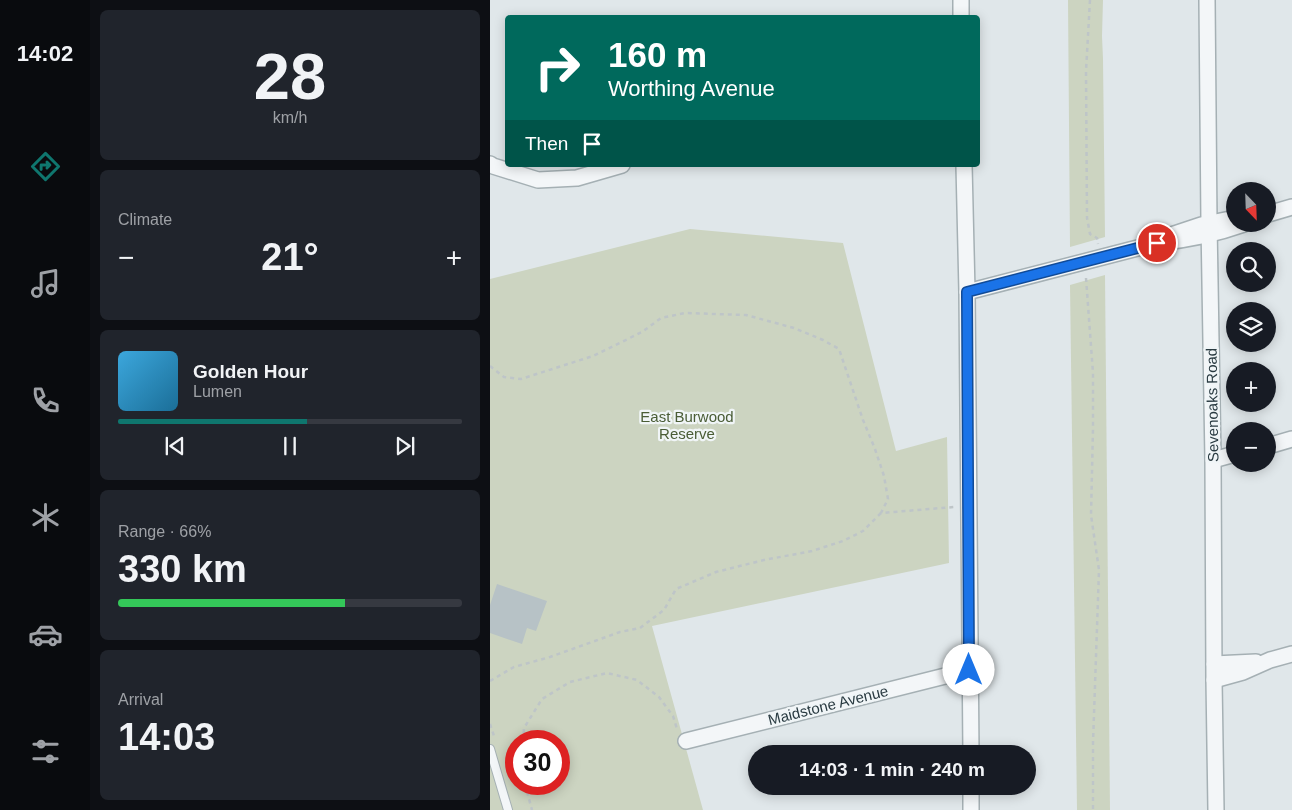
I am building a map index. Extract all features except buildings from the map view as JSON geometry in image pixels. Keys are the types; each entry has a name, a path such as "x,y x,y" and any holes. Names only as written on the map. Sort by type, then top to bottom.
{"street":[{"path":"961,0 961,15"},
{"name":"Sevenoaks Road","path":"1207,0 1216,810"},
{"path":"490,164 538,180 577,178 615,167"},
{"path":"964,167 971,745"},
{"path":"1276,212 1292,207"},
{"path":"967,292 1157,243 1174,242 1226,222"},
{"path":"1209,229 1226,227"},
{"path":"1276,444 1292,439"},
{"path":"1213,460 1226,456"},
{"path":"1214,680 1243,672 1270,660 1292,654"},
{"path":"1214,664 1270,660"},
{"name":"Maidstone Avenue","path":"683,739 969,670"},
{"path":"971,795 972,810"}],"lane":[{"path":"490,749 508,810"}],"path":[{"path":"1090,0 1086,71 1087,218 1090,234 1097,238 1099,273 1086,277 1094,373 1091,515 1099,570 1093,743 1093,810"},
{"path":"490,366 504,378 521,379 593,356 642,332 661,318 685,314 746,314 794,328 839,349 884,476 888,499 881,513 863,531 843,541 812,551 716,572 676,589 664,610 640,628 620,632 550,657 514,667 490,681"},
{"path":"881,513 968,506"},
{"path":"524,730 542,699 570,682 607,673 637,680 659,697 672,716 683,739"},
{"path":"528,795 532,810"}],"green space":[{"path":"1068,0 1103,0 1105,237 1070,247"},
{"name":"East Burwood Reserve","path":"690,229 843,243 896,451 947,437 949,563 652,626 703,810 490,810 490,279"},
{"path":"1105,275 1110,810 1077,810 1070,285"}],"route":[{"path":"969,670 967,292 1157,243"}]}
